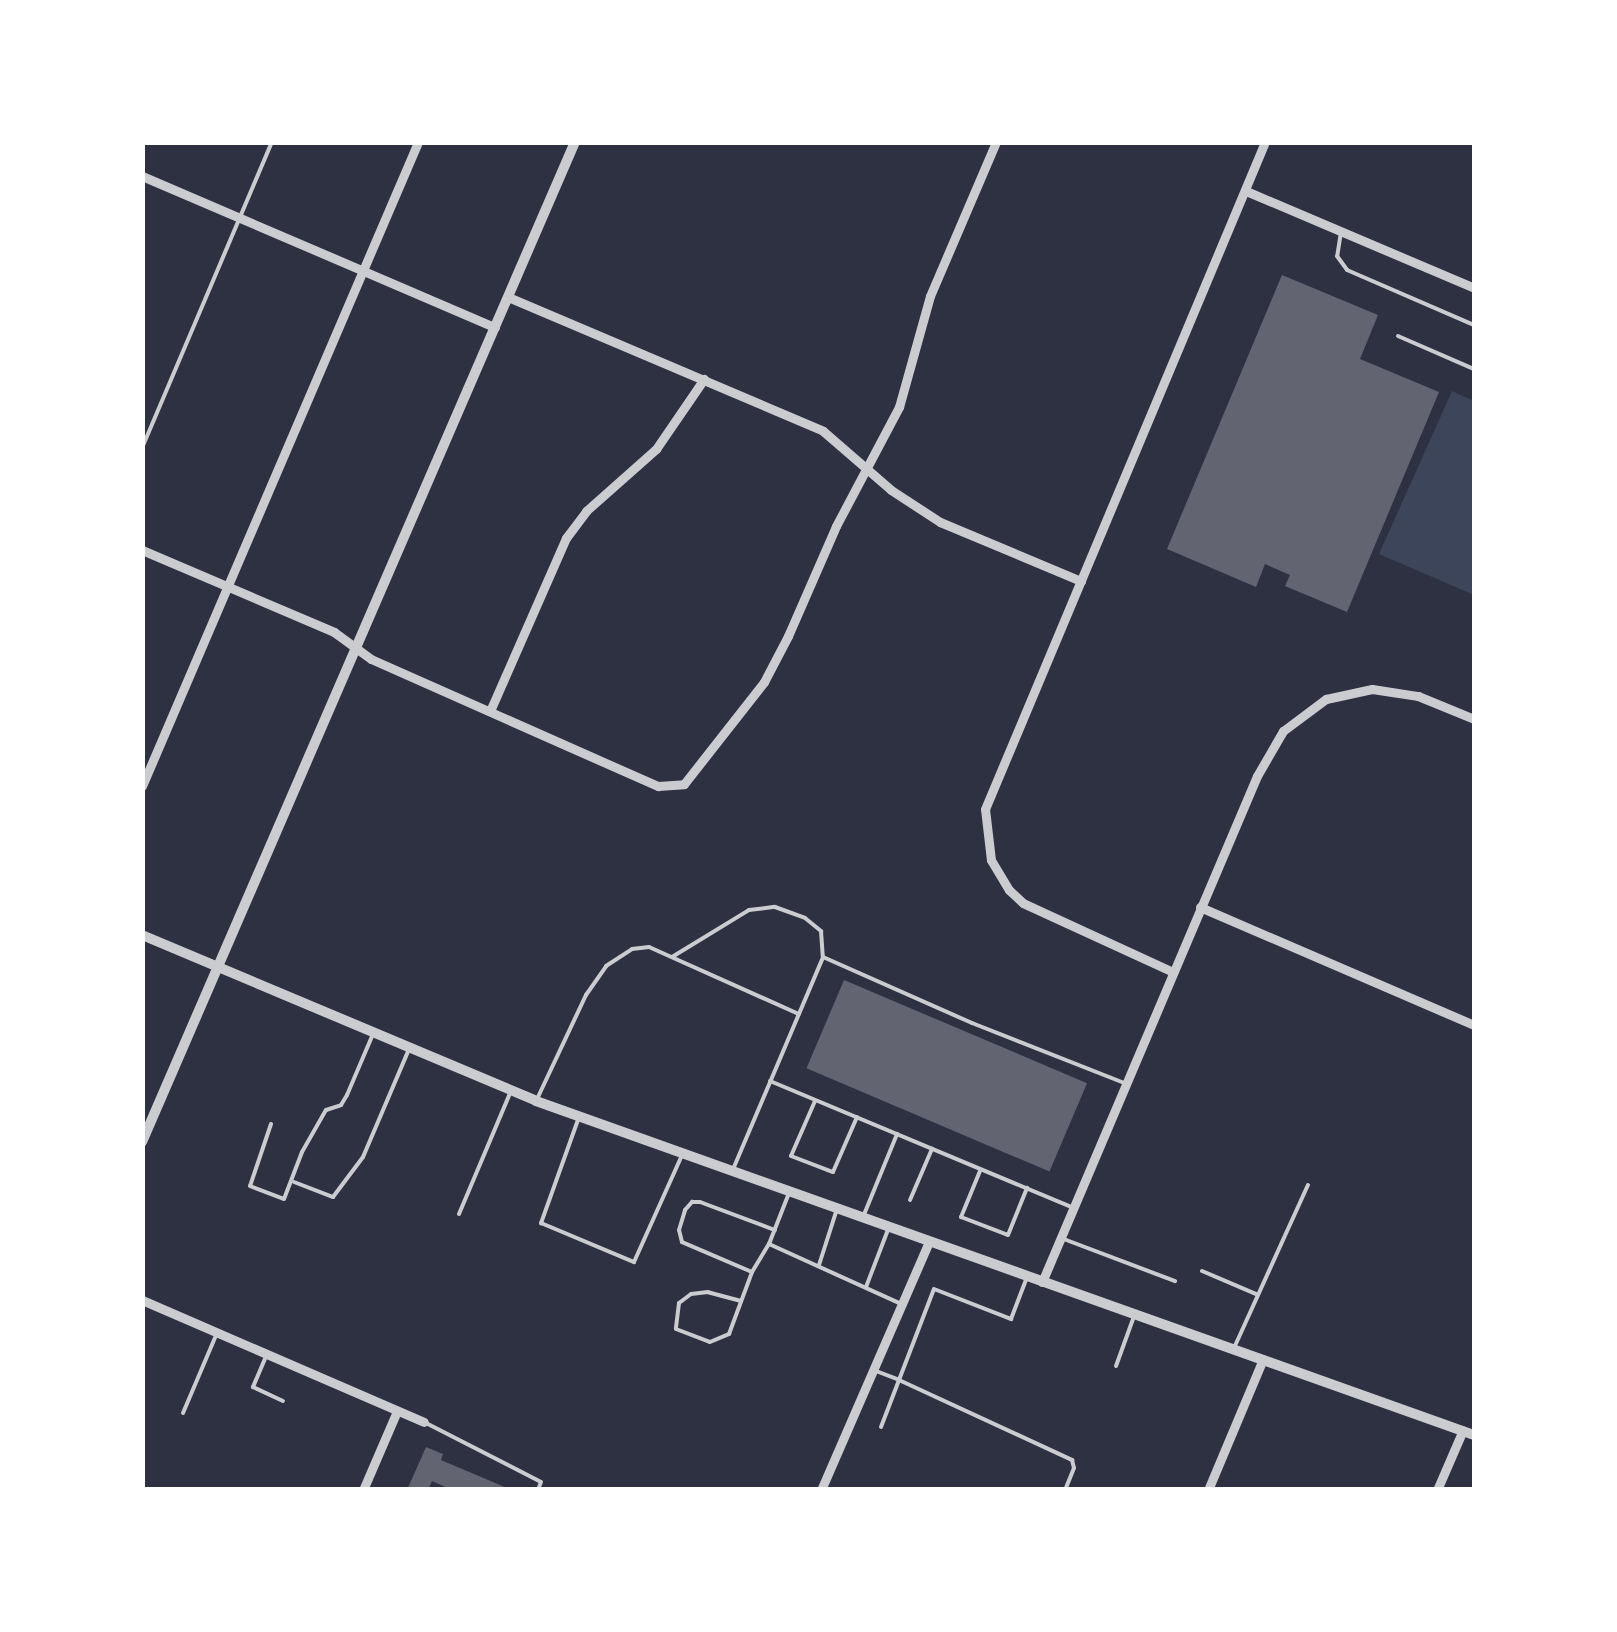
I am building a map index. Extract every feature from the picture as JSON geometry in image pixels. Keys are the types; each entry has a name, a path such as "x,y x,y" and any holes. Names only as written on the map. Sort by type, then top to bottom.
{"street":[{"path":"142,786 418,142"},
{"path":"142,1142 575,142"},
{"path":"142,550 334,632 355,647 658,786 676,787 692,776 764,682 836,526 899,408 930,296 996,142"},
{"path":"1172,972 1023,903 998,875 986,842 989,792 1265,142"},
{"path":"142,176 496,328"},
{"path":"1246,191 1474,288"},
{"path":"508,297 823,431 891,490 940,522 1080,582"},
{"path":"490,711 566,538 586,511 656,449 704,379"},
{"path":"1042,1282 1268,753 1296,718 1342,694 1372,689 1418,696 1474,718"},
{"path":"1200,907 1474,1025"},
{"path":"142,934 536,1102 1469,1432 1437,1490"},
{"path":"821,1490 929,1242"},
{"path":"142,1300 424,1422"},
{"path":"1208,1490 1263,1359"},
{"path":"364,1490 397,1411"}],"lane":[{"path":"142,448 272,142"},
{"path":"1341,232 1336,256 1347,270 1474,326"},
{"path":"1398,336 1474,368"},
{"path":"672,958 750,910 776,907 806,918 822,932 824,957 732,1173"},
{"path":"536,1102 568,1026 606,966 632,949 649,947 799,1014"},
{"path":"824,957 1124,1084"},
{"path":"271,1124 250,1186 284,1198 326,1110 341,1105 347,1095 373,1034"},
{"path":"294,1182 333,1197 362,1157 408,1049"},
{"path":"770,1081 1074,1208"},
{"path":"459,1214 511,1091"},
{"path":"816,1100 791,1156 833,1172 857,1117"},
{"path":"579,1117 542,1223 634,1262 682,1155"},
{"path":"862,1218 897,1134"},
{"path":"910,1200 932,1149"},
{"path":"981,1169 961,1217 1008,1235 1027,1188"},
{"path":"1234,1348 1308,1185"},
{"path":"741,1301 708,1292 690,1294 679,1303 676,1329 719,1342 730,1334 752,1272 769,1244 789,1193"},
{"path":"752,1272 682,1242 679,1230 692,1202 775,1230"},
{"path":"818,1265 837,1210"},
{"path":"866,1288 888,1228"},
{"path":"1061,1238 1174,1281"},
{"path":"769,1244 902,1305"},
{"path":"1202,1271 1256,1294"},
{"path":"881,1426 934,1289 1011,1319 1028,1277"},
{"path":"1116,1366 1135,1314"},
{"path":"183,1413 217,1333"},
{"path":"267,1354 253,1387 283,1401"},
{"path":"873,1370 1072,1460 1074,1468 1065,1490"},
{"path":"424,1422 541,1482 538,1490"}],"shaded area":[{"path":"1452,391 1474,401 1474,595 1379,554"}],"building":[{"path":"1282,275 1378,315 1360,359 1439,392 1347,612 1285,586 1290,575 1265,564 1256,587 1167,549"},
{"path":"844,980 1087,1083 1050,1172 806,1068"},
{"path":"426,1447 443,1454 441,1460 512,1490 452,1490 432,1481 428,1490 407,1490"}]}
